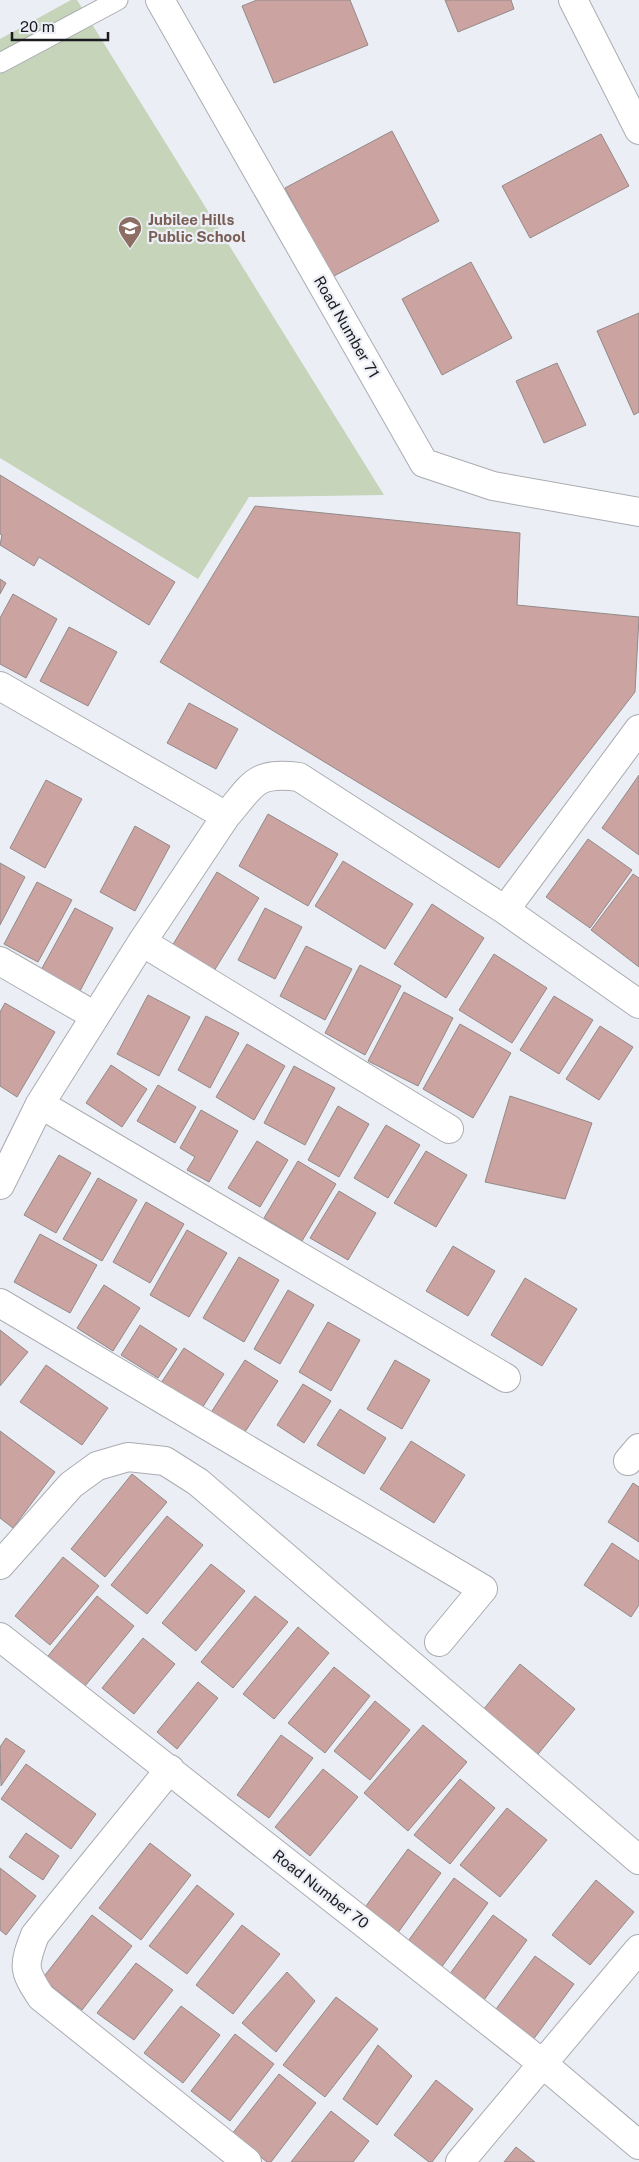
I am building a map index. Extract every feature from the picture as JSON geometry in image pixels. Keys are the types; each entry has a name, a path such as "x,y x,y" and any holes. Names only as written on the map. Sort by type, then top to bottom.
{"street":[{"name":"Road Number 71","path":"160,0 424,463 493,486 639,512"},
{"path":"573,0 639,130"},
{"path":"0,686 226,816"},
{"path":"505,910 639,729"},
{"path":"0,1185 40,1104 94,1016 226,816 256,780 276,774 299,777 505,910 639,1004"},
{"path":"142,942 449,1129"},
{"path":"0,961 94,1016"},
{"path":"40,1104 506,1378"},
{"path":"0,1303 483,1589 439,1642"},
{"path":"0,1565 71,1485 97,1466 128,1457 165,1462 198,1482 639,1860"},
{"name":"Road Number 70","path":"0,1637 543,2064 639,2145"},
{"path":"170,1769 35,1935 28,1954 27,1976 41,1997 247,2162"},
{"path":"460,2162 639,1949"}],"lane":[{"path":"0,63 118,0"}],"green space":[{"path":"71,0 77,0 384,495 249,497 198,579 0,458 0,39"}],"building":[{"path":"257,0 350,0 368,45 274,83 242,6"},
{"path":"445,0 511,0 514,9 458,32"},
{"path":"392,131 439,221 332,277 285,188"},
{"path":"601,134 629,186 530,238 502,186"},
{"path":"471,262 512,338 442,375 402,299"},
{"path":"639,313 639,412 634,415 597,331"},
{"path":"557,363 586,425 544,443 516,381"},
{"path":"0,475 175,582 149,625 39,557 34,566 0,545 2,535 0,534"},
{"path":"255,506 520,533 517,605 639,617 635,692 499,868 160,662"},
{"path":"0,579 6,583 0,594"},
{"path":"13,594 57,619 26,678 0,664 0,618"},
{"path":"69,627 117,652 88,706 40,681"},
{"path":"189,703 238,729 216,769 167,743"},
{"path":"639,775 639,855 602,828"},
{"path":"46,780 82,799 45,868 10,848"},
{"path":"268,814 338,854 308,906 239,866"},
{"path":"135,826 170,846 135,911 100,892"},
{"path":"588,839 632,870 590,928 546,897"},
{"path":"343,861 413,904 385,949 315,906"},
{"path":"0,863 25,877 0,925"},
{"path":"217,872 259,898 214,971 172,946"},
{"path":"633,874 639,878 639,967 591,930"},
{"path":"37,882 72,900 38,962 4,944"},
{"path":"432,904 484,938 446,998 394,964"},
{"path":"75,908 113,928 80,991 41,970"},
{"path":"265,908 302,927 275,979 238,960"},
{"path":"306,946 352,969 325,1020 280,996"},
{"path":"494,954 547,988 512,1043 459,1010"},
{"path":"360,965 401,986 365,1055 325,1033"},
{"path":"404,992 453,1018 418,1086 368,1061"},
{"path":"148,995 190,1017 159,1076 117,1054"},
{"path":"554,996 593,1020 559,1074 520,1050"},
{"path":"5,1003 55,1032 17,1097 0,1086 0,1012"},
{"path":"206,1016 239,1033 210,1088 178,1070"},
{"path":"460,1024 511,1053 473,1118 423,1089"},
{"path":"600,1026 633,1047 599,1100 566,1079"},
{"path":"247,1044 285,1066 254,1120 216,1097"},
{"path":"111,1065 147,1089 122,1127 86,1103"},
{"path":"294,1066 335,1088 305,1145 264,1123"},
{"path":"158,1085 196,1107 175,1143 137,1121"},
{"path":"510,1096 592,1123 565,1199 485,1182"},
{"path":"338,1106 369,1124 339,1177 308,1160"},
{"path":"201,1110 238,1131 209,1182 187,1170 195,1157 180,1148"},
{"path":"386,1125 420,1145 388,1198 354,1178"},
{"path":"257,1141 288,1160 260,1207 228,1188"},
{"path":"426,1151 467,1175 436,1227 394,1203"},
{"path":"59,1155 91,1173 56,1233 24,1215"},
{"path":"298,1161 336,1184 302,1241 264,1218"},
{"path":"98,1178 137,1200 102,1261 63,1239"},
{"path":"339,1191 376,1213 348,1260 310,1238"},
{"path":"146,1202 184,1224 150,1283 113,1262"},
{"path":"187,1230 227,1253 189,1317 150,1295"},
{"path":"40,1234 97,1265 70,1313 14,1282"},
{"path":"453,1246 495,1271 468,1316 426,1291"},
{"path":"239,1257 279,1280 244,1342 203,1318"},
{"path":"525,1278 577,1309 542,1366 491,1335"},
{"path":"104,1285 140,1308 113,1351 77,1328"},
{"path":"288,1290 314,1305 280,1364 254,1349"},
{"path":"328,1322 360,1340 331,1391 299,1372"},
{"path":"140,1325 177,1349 158,1378 121,1355"},
{"path":"0,1330 28,1352 0,1386"},
{"path":"184,1348 224,1374 202,1408 161,1383"},
{"path":"245,1360 278,1381 243,1435 210,1414"},
{"path":"395,1360 430,1380 402,1429 367,1409"},
{"path":"46,1365 108,1408 82,1445 20,1402"},
{"path":"303,1384 331,1401 304,1443 277,1425"},
{"path":"340,1409 386,1438 364,1474 317,1445"},
{"path":"0,1431 55,1472 13,1528 0,1518"},
{"path":"411,1441 465,1475 434,1523 380,1489"},
{"path":"132,1474 167,1502 105,1577 71,1549"},
{"path":"633,1483 639,1487 639,1542 608,1522"},
{"path":"167,1516 203,1545 147,1614 111,1585"},
{"path":"612,1543 639,1561 639,1605 631,1617 584,1585"},
{"path":"63,1557 99,1586 50,1645 15,1616"},
{"path":"211,1564 245,1591 196,1651 162,1623"},
{"path":"97,1596 134,1626 85,1686 48,1656"},
{"path":"255,1596 288,1622 233,1688 201,1662"},
{"path":"298,1627 329,1653 274,1719 243,1694"},
{"path":"143,1638 175,1664 134,1714 102,1688"},
{"path":"520,1664 575,1709 534,1759 479,1715"},
{"path":"334,1667 370,1696 325,1753 288,1723"},
{"path":"198,1682 218,1698 177,1749 157,1732"},
{"path":"375,1701 410,1730 370,1780 334,1751"},
{"path":"423,1725 467,1762 408,1831 364,1793"},
{"path":"281,1735 313,1758 269,1818 237,1795"},
{"path":"6,1738 25,1751 1,1786 0,1747"},
{"path":"26,1764 96,1814 71,1849 1,1799"},
{"path":"323,1769 358,1797 310,1856 275,1827"},
{"path":"460,1779 495,1808 450,1864 414,1835"},
{"path":"507,1808 547,1840 500,1897 460,1865"},
{"path":"26,1833 59,1856 43,1880 9,1857"},
{"path":"150,1843 191,1875 141,1940 99,1908"},
{"path":"408,1849 441,1873 397,1934 363,1910"},
{"path":"0,1868 36,1896 6,1935 0,1930"},
{"path":"454,1878 488,1903 438,1972 403,1948"},
{"path":"596,1880 634,1912 590,1965 552,1935"},
{"path":"197,1885 234,1914 187,1974 149,1946"},
{"path":"92,1915 132,1946 82,2010 42,1979"},
{"path":"493,1915 527,1940 484,2000 449,1975"},
{"path":"242,1925 280,1954 233,2014 196,1985"},
{"path":"535,1956 574,1984 530,2044 491,2016"},
{"path":"136,1963 173,1990 134,2040 97,2013"},
{"path":"287,1972 315,2001 276,2052 242,2023"},
{"path":"336,1997 378,2029 325,2097 283,2065"},
{"path":"181,2006 220,2035 183,2083 144,2053"},
{"path":"235,2034 274,2064 230,2121 191,2091"},
{"path":"378,2045 412,2076 377,2125 343,2099"},
{"path":"279,2074 316,2103 271,2162 267,2162 232,2134"},
{"path":"436,2080 473,2109 432,2162 429,2162 394,2135"},
{"path":"331,2111 369,2141 353,2162 291,2162"},
{"path":"516,2147 535,2162 504,2162"}],"place":[{"name":"Jubilee Hills Public School","path":"130,249"}]}
